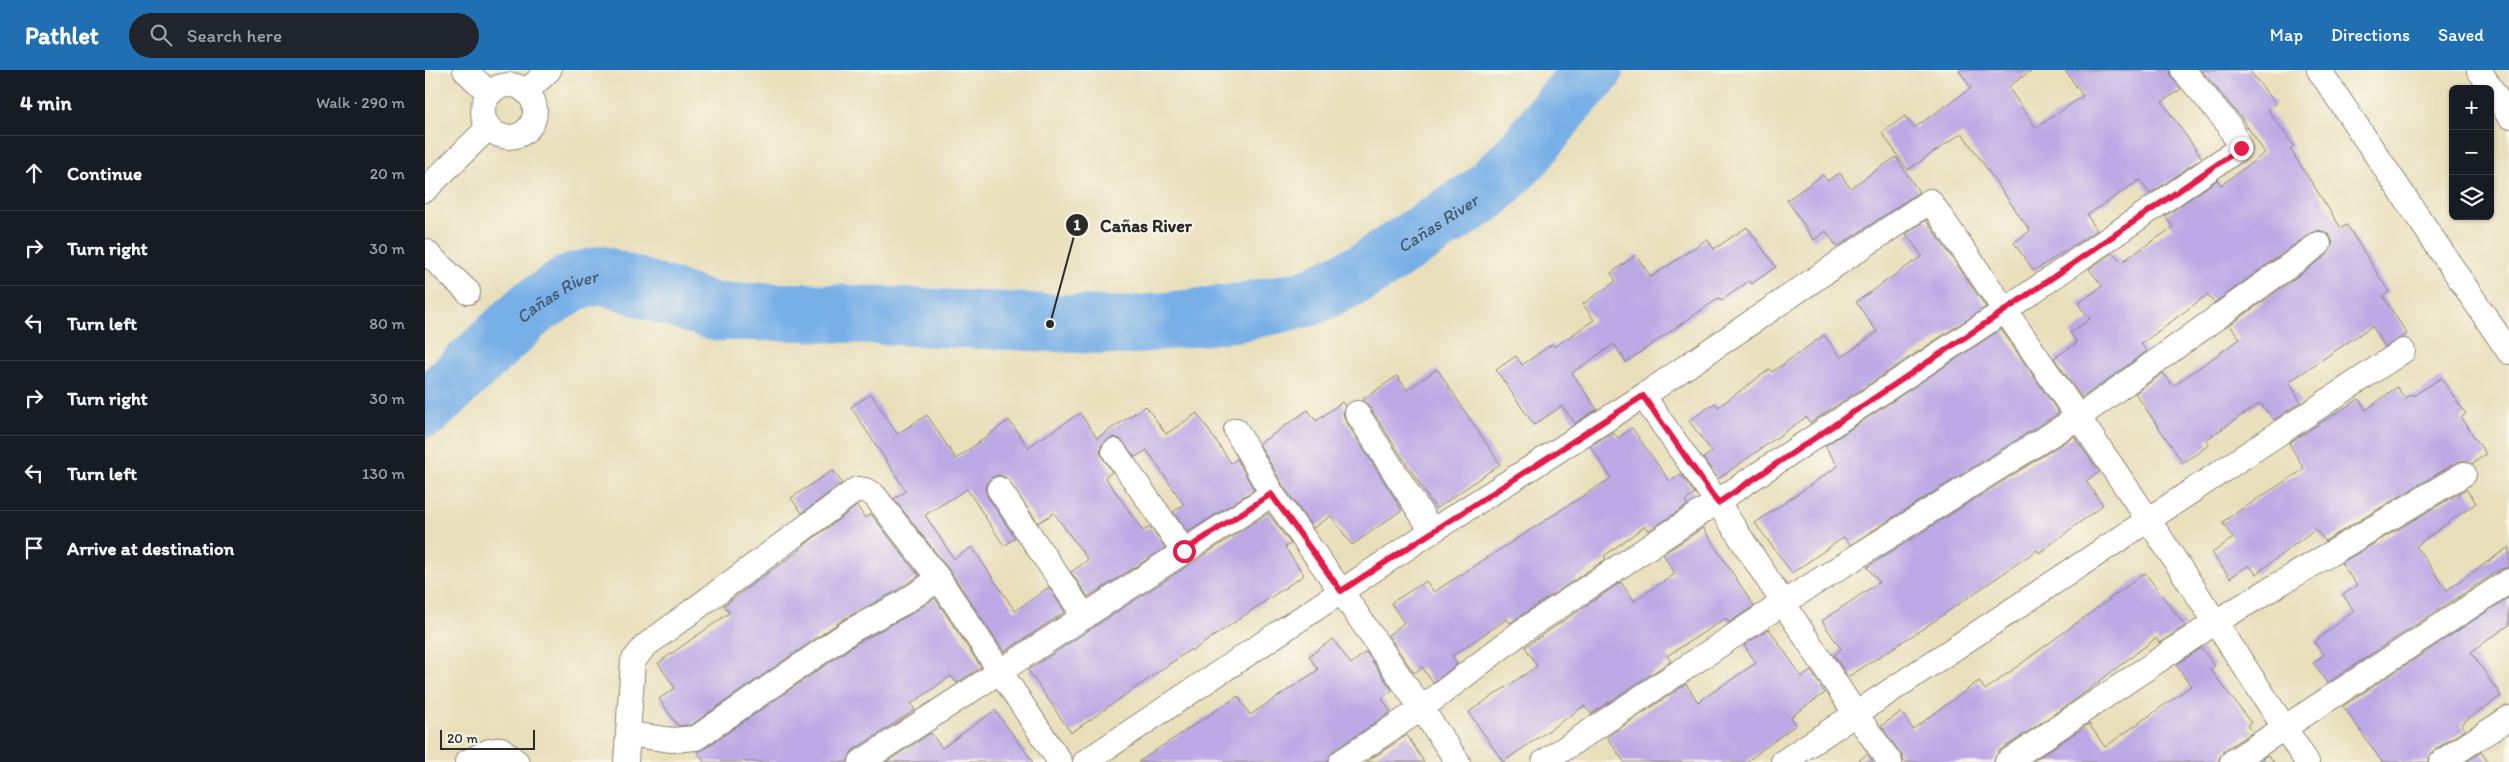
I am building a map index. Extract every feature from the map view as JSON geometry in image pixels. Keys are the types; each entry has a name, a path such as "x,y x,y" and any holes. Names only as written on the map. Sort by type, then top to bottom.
{"street":[{"path":"465,70 490,94"},
{"path":"526,92 549,70"},
{"path":"1341,762 1421,709 1521,632 1718,503 2004,311 2241,148 2229,125 2183,70"},
{"path":"2319,70 2509,352"},
{"path":"2479,70 2509,116"},
{"path":"512,85 526,92 535,106 532,123 527,129 512,137 496,133 489,127 484,114 486,100 490,94 503,86 512,85"},
{"path":"425,190 489,127"},
{"path":"1085,762 1432,530 1643,396 1930,201 2148,518 2214,623 2307,762"},
{"path":"1544,762 1783,603 2079,417 2319,244"},
{"path":"425,251 469,292"},
{"path":"1783,762 2403,350"},
{"path":"1643,396 1718,503 1855,713 1890,762"},
{"path":"1357,413 1432,530"},
{"path":"1236,430 1271,494 1341,591 1458,762"},
{"path":"1114,451 1184,551"},
{"path":"2007,762 2214,623 2464,474"},
{"path":"626,762 633,660 645,646 857,489 865,490 874,495 939,580 1060,762"},
{"path":"999,489 1085,617"},
{"path":"861,762 1271,494"},
{"path":"628,734 672,740 696,738 852,630 903,603 939,580"},
{"path":"2232,762 2509,581"},
{"path":"2441,762 2509,718"},
{"path":"467,762 489,751 501,749 517,762"}],"building":[{"path":"1959,70 2032,70 2008,87 2036,128 2083,96 2065,70 2170,70 2172,78 2181,89 2162,102 2202,158 2150,194 2140,180 2087,215 2097,230 2034,271 2014,243 2030,231 1962,133 1908,170 1882,133 1905,116 1914,128 1971,88"},
{"path":"2201,70 2249,70 2276,104 2268,110 2294,146 2290,149 2341,228 2347,225 2389,292 2383,296 2407,334 2385,347 2372,326 2289,382 2301,402 2274,420 2260,403 2206,440 2209,445 2183,463 2135,393 2163,373 2173,386 2240,339 2230,325 2327,255 2333,243 2330,236 2318,230 2311,233 2214,303 2207,295 2141,344 2147,351 2082,398 2054,358 2077,343 2070,333 2090,319 2078,304 2102,286 2089,269 2113,253 2122,262 2173,227 2165,216 2217,180 2221,185 2265,153 2240,116"},
{"path":"1896,157 1919,192 1837,247 1826,231 1814,240 1787,200 1823,175 1827,181 1840,173 1850,188"},
{"path":"1926,220 1986,307 1810,423 1806,417 1718,479 1703,458 1712,452 1689,421 1715,403 1718,407 1770,369 1772,372 1824,335 1841,358 1877,332 1856,302 1922,256 1906,234"},
{"path":"1747,227 1776,267 1751,284 1749,281 1721,301 1719,298 1626,362 1614,344 1572,373 1597,409 1575,423 1562,406 1534,425 1496,370 1516,356 1522,365 1552,344 1554,347 1594,320 1583,304 1616,281 1611,273 1636,255 1651,277 1707,239 1714,249"},
{"path":"2001,329 2059,413 1850,545 1844,537 1792,573 1755,523 1838,466 1825,446"},
{"path":"1437,369 1500,464 1436,509 1369,406 1362,400 1397,376 1407,390"},
{"path":"2441,378 2466,414 2461,418 2486,454 2472,464 2464,460 2457,462 2325,541 2315,529 2256,574 2249,565 2230,578 2212,553 2233,538 2222,522 2304,469 2289,443 2359,399 2366,410 2397,387 2405,398 2412,394 2413,396"},
{"path":"871,394 897,434 927,415 956,459 1009,420 1028,447 1080,413 1097,438 1146,406 1166,434 1197,413 1231,463 1237,459 1254,490 1188,532 1173,512 1184,505 1147,450 1135,457 1120,439 1113,437 1107,440 1101,446 1100,453 1112,472 1105,477 1143,531 1150,527 1165,548 1088,597 1071,572 1088,560 1054,513 1038,523 1005,477 999,475 992,477 985,489 988,497 1015,538 1004,546 967,489 925,515 954,559 972,547 1015,611 1049,587 1065,612 1004,652 950,571 894,499 906,491 851,407"},
{"path":"1342,402 1345,406 1343,413 1345,420 1402,510 1352,545 1331,516 1313,528 1284,487 1259,444 1308,410 1316,421"},
{"path":"1632,428 1668,479 1671,481 1681,474 1695,494 1685,501 1688,505 1648,531 1645,526 1604,556 1606,559 1510,623 1507,619 1452,656 1457,664 1433,683 1422,667 1414,673 1388,635 1404,623 1391,603 1426,581 1434,592 1611,478 1590,446 1613,432 1618,438"},
{"path":"2074,436 2099,472 2086,481 2103,505 2039,553 2037,550 1927,626 1848,677 1834,655 1841,649 1822,621 1879,582 1867,567"},
{"path":"833,470 842,483 802,513 791,498"},
{"path":"2466,489 2476,503 2416,546 2447,590 2509,547 2509,567 2501,569 2327,683 2313,663 2324,655 2314,642 2354,611 2343,595 2357,585 2341,563"},
{"path":"857,506 865,518 871,514 919,576 896,591 844,619 691,725 678,726 659,699 675,688 658,663 729,613 724,605"},
{"path":"1268,513 1291,544 1285,547 1304,575 1192,651 1191,649 1071,733 1028,670"},
{"path":"1703,528 1754,606 1729,623 1726,618 1667,656 1671,661 1591,714 1584,706 1503,762 1469,712 1537,666 1525,647 1621,582 1634,601 1675,574 1663,554"},
{"path":"2145,573 2185,626 2159,643 2156,638 2075,700 1999,751 1993,762 1904,762 1901,754 1881,726 1901,712 1913,729 1979,681 1985,690"},
{"path":"2509,597 2509,625 2471,652 2501,696 2461,724 2465,730 2434,750 2427,762 2382,762 2343,706"},
{"path":"935,598 981,667 957,683 951,676 911,704 915,710 853,750 847,762 704,762 697,752 859,642 909,615"},
{"path":"1769,629 1802,677 1811,671 1825,693 1791,717 1796,725 1746,762 1624,762 1607,737 1686,684 1698,702 1756,663 1744,645"},
{"path":"1333,639 1351,664 1366,652 1392,690 1382,698 1391,712 1333,751 1327,762 1138,762 1238,696 1250,715 1318,670 1309,656"},
{"path":"2201,648 2215,666 2210,669 2251,723 2247,725 2253,732 2224,750 2218,762 2032,762 2089,724 2105,747 2191,686 2176,665"},
{"path":"995,710 1033,762 886,762 931,733 942,748"},
{"path":"1407,735 1424,762 1366,762"},
{"path":"2481,752 2488,762 2466,762"},
{"path":"1867,754 1873,762 1857,762"},
{"path":"2268,755 2274,762 2257,762"}],"waterway":[{"name":"Cañas River","path":"425,409 531,309 573,282 602,275 715,312 801,312 1125,326 1242,312 1308,298 1363,272 1485,193 1525,153 1563,104 1594,70"}],"place":[{"name":"Cañas River","path":"1050,324"}],"route":[{"path":"1184,551 1271,494 1341,591 1432,530 1643,396 1718,503 2004,311 2241,148"}]}
